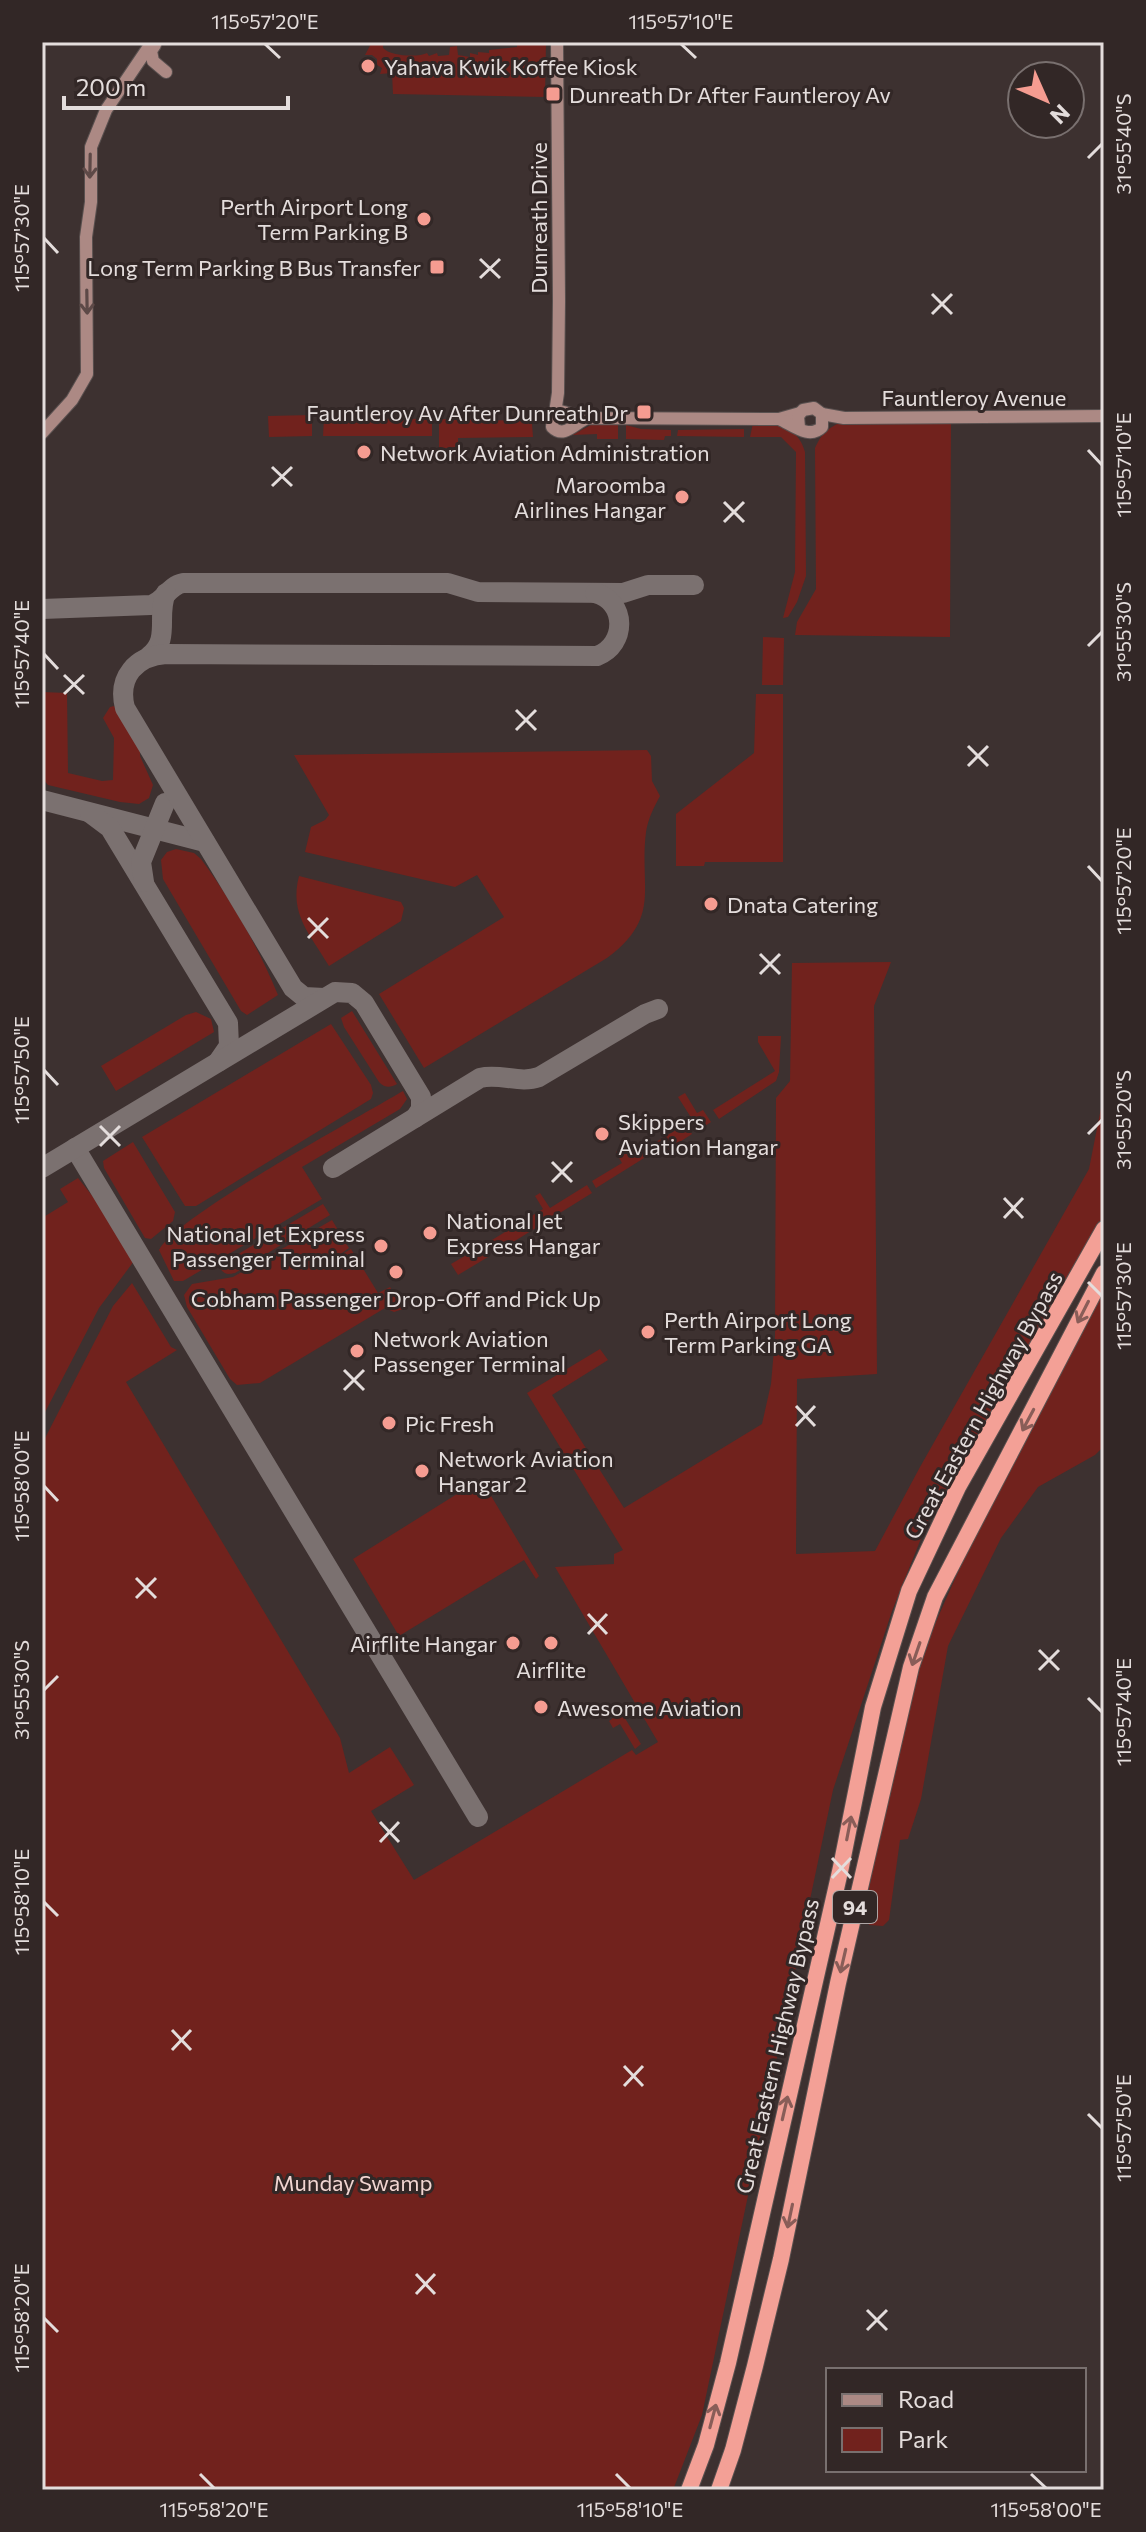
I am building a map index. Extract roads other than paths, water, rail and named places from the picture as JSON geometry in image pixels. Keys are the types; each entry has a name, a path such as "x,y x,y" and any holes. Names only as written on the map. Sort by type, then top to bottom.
{"highway":[{"name":"Great Eastern Highway Bypass","path":"689,2490 706,2445 728,2363 841,1867 873,1707 909,1591 958,1487 1104,1229"},
{"path":"1083,1266 1091,1263 1104,1240"},
{"name":"Great Eastern Highway Bypass","path":"719,2490 748,2394 781,2259 838,1983 911,1667 935,1597 1104,1273"}],"main road":[{"path":"154,42 151,58 156,66 166,72"},
{"path":"42,433 72,400 87,374 86,237 91,202 89,157 95,133 125,80 154,42"},
{"name":"Dunreath Drive","path":"557,42 558,393 566,417 779,419"},
{"path":"810,407 822,420 817,432 810,433 779,419 810,407"},
{"path":"799,427 797,420 800,413"},
{"name":"Fauntleroy Avenue","path":"822,420 1104,416"}],"place":[{"name":"Yahava Kwik Koffee Kiosk","path":"368,66"},
{"name":"Dunreath Dr After Fauntleroy Av","path":"553,94"},
{"name":"Perth Airport Long Term Parking B","path":"424,219"},
{"name":"Long Term Parking B Bus Transfer","path":"437,267"},
{"name":"Fauntleroy Av After Dunreath Dr","path":"644,412"},
{"name":"Network Aviation Administration","path":"364,452"},
{"name":"Maroomba Airlines Hangar","path":"682,497"},
{"name":"Dnata Catering","path":"711,904"},
{"name":"Skippers Aviation Hangar","path":"602,1134"},
{"name":"National Jet Express Hangar","path":"430,1233"},
{"name":"National Jet Express Passenger Terminal","path":"381,1246"},
{"name":"Cobham Passenger Drop-Off and Pick Up","path":"396,1272"},
{"name":"Perth Airport Long Term Parking GA","path":"648,1332"},
{"name":"Network Aviation Passenger Terminal","path":"357,1351"},
{"name":"Pic Fresh","path":"389,1423"},
{"name":"Network Aviation Hangar 2","path":"422,1471"},
{"name":"Airflite Hangar","path":"513,1643"},
{"name":"Airflite","path":"551,1643"},
{"name":"Awesome Aviation","path":"541,1707"}],"park label":[{"name":"Munday Swamp","path":"353,2182"}]}
